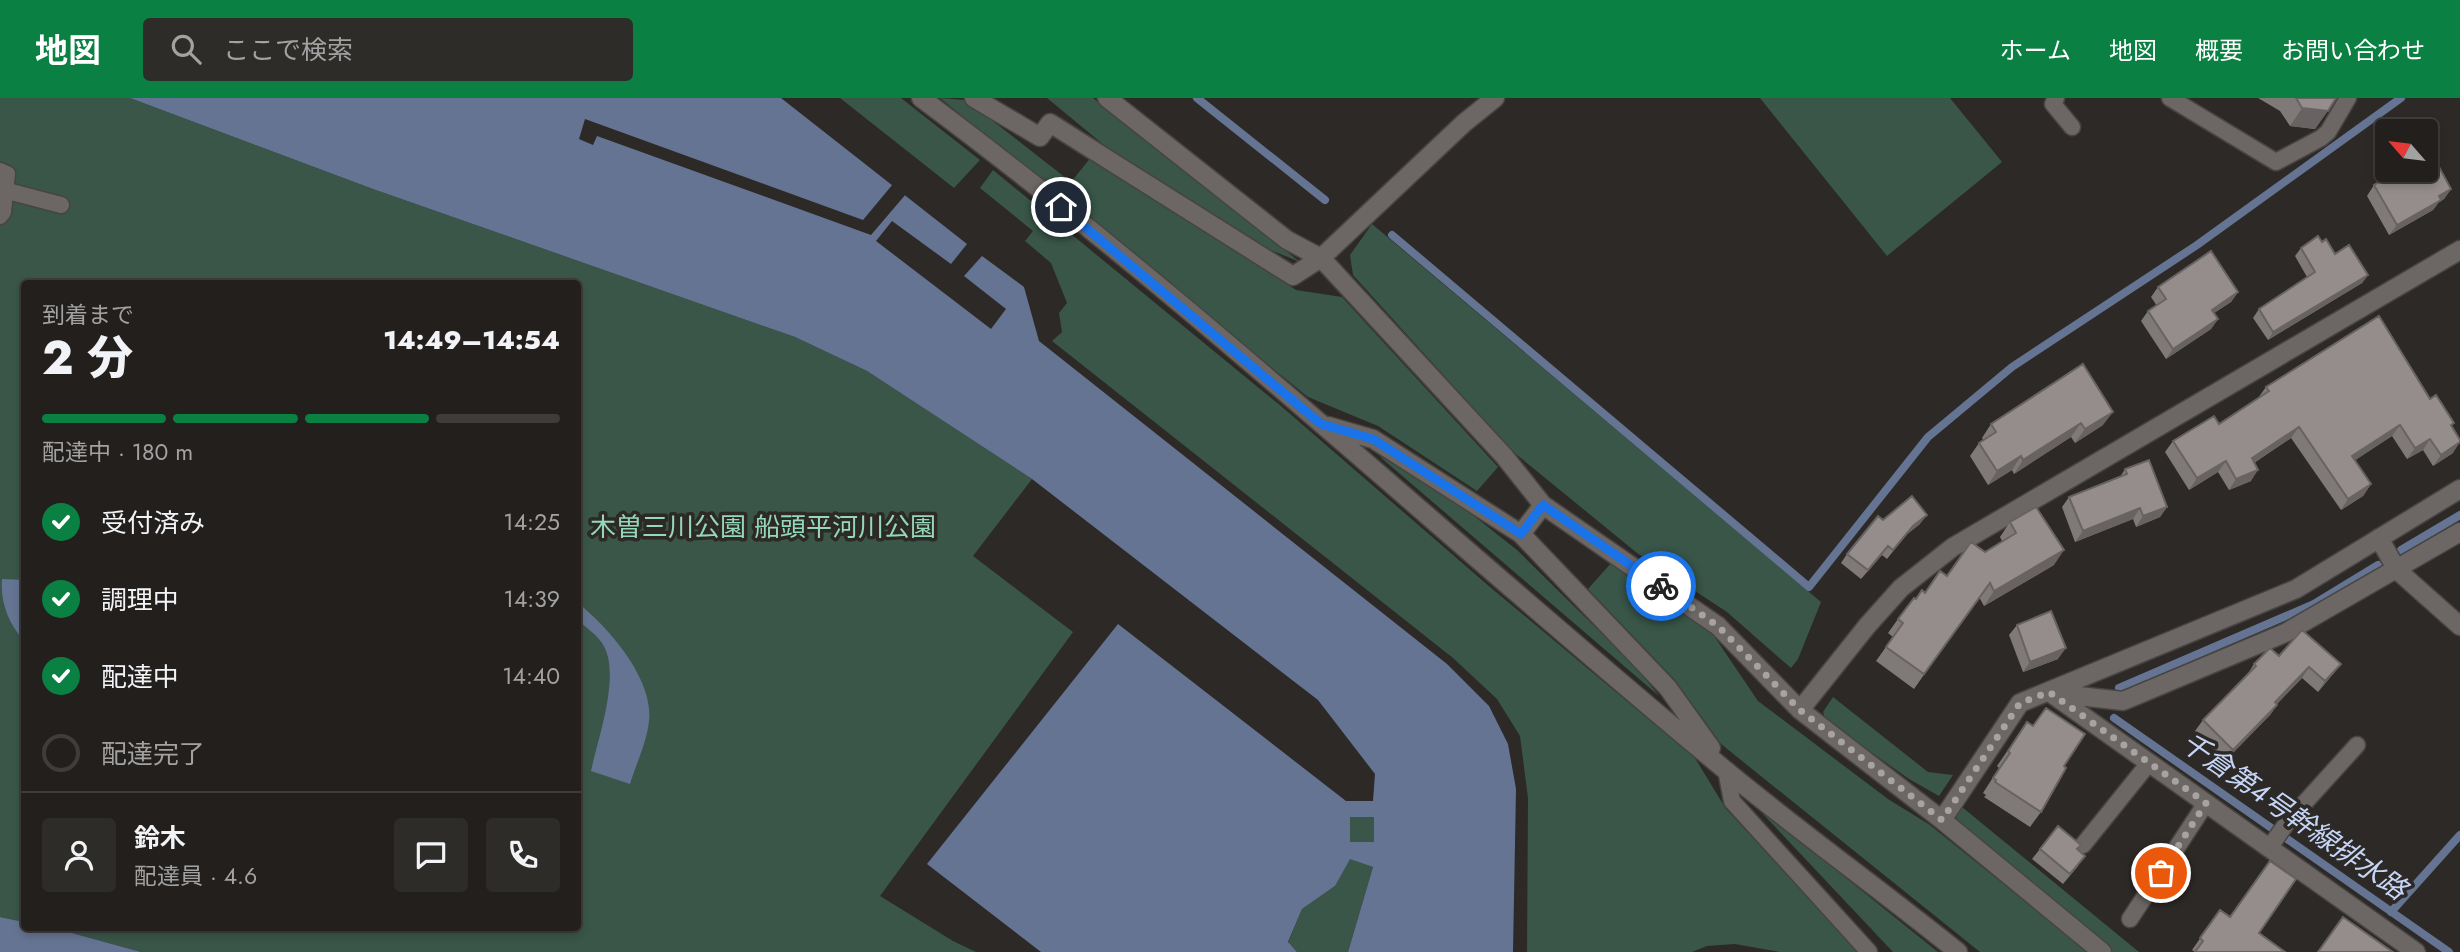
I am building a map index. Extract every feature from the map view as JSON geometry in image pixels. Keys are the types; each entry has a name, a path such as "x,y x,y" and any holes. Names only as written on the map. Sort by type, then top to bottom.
{"street":[{"path":"921,98 997,155 1321,424 1726,770 1958,952"},
{"path":"974,98 1040,137 1050,123 1293,276 1321,258 1464,123 1495,98"},
{"path":"1107,98 1287,240 1321,258 1504,456 1543,505 1718,626 1800,710 1942,820 2102,952"},
{"path":"1800,710 1901,588 1953,547 2460,250"},
{"path":"1321,424 1373,439 1521,534 1668,688 1726,770"},
{"path":"1942,820 2020,703 2296,589 2460,489"},
{"path":"1521,534 1543,505"},
{"path":"2049,692 2123,701 2285,633 2460,532"},
{"path":"2379,538 2397,570 2460,626"},
{"path":"2049,692 2206,803 2271,845 2416,952"}],"lane":[{"path":"2056,98 2053,104 2072,127"},
{"path":"2170,98 2276,162 2328,132 2348,98"},
{"path":"0,171 7,174 3,189 3,212 0,216"},
{"path":"3,189 61,205"},
{"path":"2271,845 2289,820 2357,745"},
{"path":"2083,845 2149,763"},
{"path":"1726,770 1732,801 1869,952"},
{"path":"2130,919 2206,803"}],"green space":[{"name":"木曽三川公園 船頭平河川公園","path":"0,98 130,98 373,189 795,337 867,371 1032,479 973,556 1073,632 880,896 976,952 141,952 65,931 581,931 581,280 21,280 21,921 0,917"},
{"path":"840,98 901,98 980,160 954,188"},
{"path":"940,98 966,100 1071,182 1092,156 1296,290 1342,297 1498,467 1477,491 1378,426 1308,397"},
{"path":"1047,98 1093,98 1300,262 1258,245 1110,150"},
{"path":"1760,98 1950,98 2002,162 1887,256"},
{"path":"993,170 1281,406 1490,587 1695,758 1726,809 1859,952 1780,952 1735,944 1707,946 1692,952 1527,952 1528,798 1520,736 1497,699 1453,658 1052,341 1062,332 1059,313 1067,303 1051,263 1025,241 1033,231 980,188"},
{"path":"1372,224 1821,602 1798,659 1791,668 1727,612 1637,553 1511,450 1353,275 1350,255"},
{"path":"1379,456 1440,489 1517,550 1637,668 1659,696"},
{"path":"1612,562 1710,630 1758,701 1888,799 1930,825 2088,952 1980,952 1721,744 1675,680 1588,589"},
{"path":"1833,697 1928,772 1953,775 1939,796 1868,750 1855,745 1826,721 1823,712"},
{"path":"1962,807 2139,952 2111,952 1958,826 1956,815"},
{"path":"1764,812 1938,952 1893,952"},
{"path":"1350,817 1374,817 1375,842 1349,842"},
{"path":"1349,858 1373,867 1348,952 1297,952 1288,943 1302,909 1335,886"}],"water":[{"path":"130,98 781,98 967,244 951,264 892,221 876,241 991,329 1006,309 964,276 982,256 1024,287 1039,341 1447,664 1489,706 1508,744 1516,789 1513,952 1348,952 1373,867 1350,859 1335,886 1302,909 1288,942 1297,952 1041,952 927,864 1118,624 1346,801 1373,801 1375,774 1318,700 1032,479 867,371 795,337 373,189","holes":["1350,817 1374,817 1374,842 1350,842"]},
{"path":"2,579 21,580 21,637 7,613 2,596"},
{"path":"581,606 627,655 637,672 649,705 648,729 630,784 591,771 607,706 610,671 608,655 594,634 581,623"},
{"path":"0,917 21,921 21,931 65,931 141,952 0,952"}],"pier":[{"path":"585,119 863,220 893,184 906,194 871,235 597,136 593,145 579,139"}],"building":[{"path":"2296,98 2336,98 2328,111 2302,108"},
{"path":"2438,165 2451,189 2439,196 2441,200 2397,225 2374,185 2379,182 2438,182"},
{"path":"2318,236 2322,242 2326,239 2335,254 2349,245 2368,275 2273,332 2259,309 2315,272 2301,248"},
{"path":"2211,251 2238,292 2212,310 2218,319 2173,349 2148,311 2166,299 2158,287"},
{"path":"2379,316 2430,399 2436,395 2454,423 2451,425 2460,442 2441,455 2430,439 2415,448 2400,425 2352,456 2371,484 2348,499 2299,427 2252,458 2258,470 2236,479 2226,461 2197,478 2173,441 2214,416 2219,424 2269,391 2266,387"},
{"path":"2083,364 2113,412 2085,429 2081,423 2023,460 2021,456 1997,471 1979,443 1996,432 1991,424"},
{"path":"2149,460 2167,507 2143,516 2140,508 2083,531 2069,497 2127,474 2125,469"},
{"path":"1912,496 1927,515 1913,526 1893,550 1888,546 1868,570 1847,554 1878,516 1883,520"},
{"path":"2036,507 2064,550 1994,591 1990,583 1924,674 1886,647 1903,623 1898,619 1914,598 1916,599 1922,590 1925,593 1940,571 1947,576 1971,542 1985,552 2016,533 2010,522"},
{"path":"2051,611 2066,648 2030,662 2017,625"},
{"path":"2302,630 2341,664 2325,681 2309,667 2233,750 2203,720 2270,648 2279,656"},
{"path":"2046,708 2085,734 2064,766 2066,768 2041,812 1995,782 1993,778 2027,722 2033,726"},
{"path":"2058,826 2081,845 2077,849 2085,856 2070,874 2040,849"},
{"path":"2270,861 2296,879 2259,933 2285,952 2195,952 2203,941 2200,938 2220,910 2230,917"},
{"path":"2343,917 2393,952 2318,952"}],"waterway":[{"path":"1197,98 1325,200"},
{"path":"1392,235 1809,587 1928,437 2012,367 2197,245 2401,98"},
{"path":"2401,550 2460,515"},
{"path":"2119,688 2314,604 2378,565"},
{"name":"千倉第4号幹線排水路","path":"2114,718 2449,952"},
{"path":"2391,912 2460,835"}],"way so far":[{"path":"1661,586 1718,626 1800,710 1942,820 2020,703 2049,692 2206,803 2161,873"}],"route":[{"path":"1061,207 1321,424 1373,439 1521,534 1543,505 1661,586"}]}
